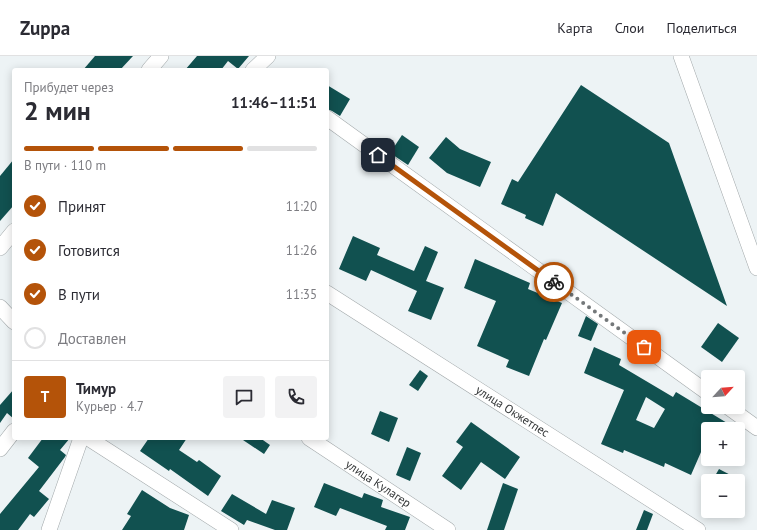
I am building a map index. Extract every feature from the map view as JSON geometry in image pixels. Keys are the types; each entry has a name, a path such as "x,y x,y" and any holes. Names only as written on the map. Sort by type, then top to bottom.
{"street":[{"path":"151,68 161,56"},
{"path":"257,68 268,56"},
{"path":"681,56 757,268"},
{"path":"329,119 701,387"},
{"path":"0,248 12,233"},
{"name":"улица Окжетпес","path":"329,294 698,530"},
{"path":"0,307 12,320"},
{"path":"738,414 757,428"},
{"path":"0,449 12,434"},
{"path":"49,530 80,440"},
{"path":"91,440 231,530"},
{"name":"улица Кулагер","path":"312,440 448,530"}],"building":[{"path":"95,56 133,56 122,68 85,68"},
{"path":"197,56 249,56 239,68 228,61 223,68 187,68"},
{"path":"581,85 669,143 727,306 556,193 543,226 525,218 526,215 501,204 512,179 518,182"},
{"path":"329,86 350,99 340,116 329,110"},
{"path":"402,135 419,147 408,165 390,153"},
{"path":"446,137 460,149 491,162 480,187 447,173 429,158"},
{"path":"12,161 12,207 0,221 0,176"},
{"path":"353,236 380,248 377,255 414,271 425,246 438,252 426,281 444,288 431,320 408,311 417,291 371,270 366,281 339,269"},
{"path":"475,259 530,283 528,289 562,303 546,340 544,339 529,376 506,367 509,360 477,346 496,301 464,288"},
{"path":"586,316 598,324 591,341 578,336"},
{"path":"718,323 739,338 722,362 701,347"},
{"path":"594,347 621,359 619,365 673,397 676,392 701,407 701,414 712,414 725,422 701,422 701,452 691,475 665,463 664,467 624,450 623,453 601,444 624,390 584,373","holes":["646,397 665,409 654,428 636,420"]},
{"path":"420,370 428,376 418,391 409,385"},
{"path":"12,391 12,417 7,413 0,423 0,405"},
{"path":"380,411 398,418 389,442 371,434"},
{"path":"471,422 520,457 505,479 481,462 461,490 442,476 463,447 456,442"},
{"path":"42,440 68,440 60,450 66,455 65,457 39,491 49,499 34,517 30,514 18,530 0,530 0,514 39,467 28,458"},
{"path":"148,440 186,440 179,450 197,462 199,460 221,476 208,496 170,469 169,471 140,451"},
{"path":"243,440 263,440 270,445 264,454"},
{"path":"407,447 421,453 410,481 396,475"},
{"path":"719,469 729,474 716,474"},
{"path":"324,483 362,498 364,493 383,500 381,507 410,517 405,530 385,530 387,526 340,508 336,516 314,507"},
{"path":"503,483 518,489 504,530 487,530"},
{"path":"142,490 170,508 189,515 184,530 122,530 131,516 127,514"},
{"path":"232,494 266,514 272,500 295,508 287,530 275,530 247,520 244,525 221,511"},
{"path":"644,510 653,514 647,530 636,530"}],"way so far":[{"path":"554,282 644,347"}],"route":[{"path":"378,155 554,282"}]}
